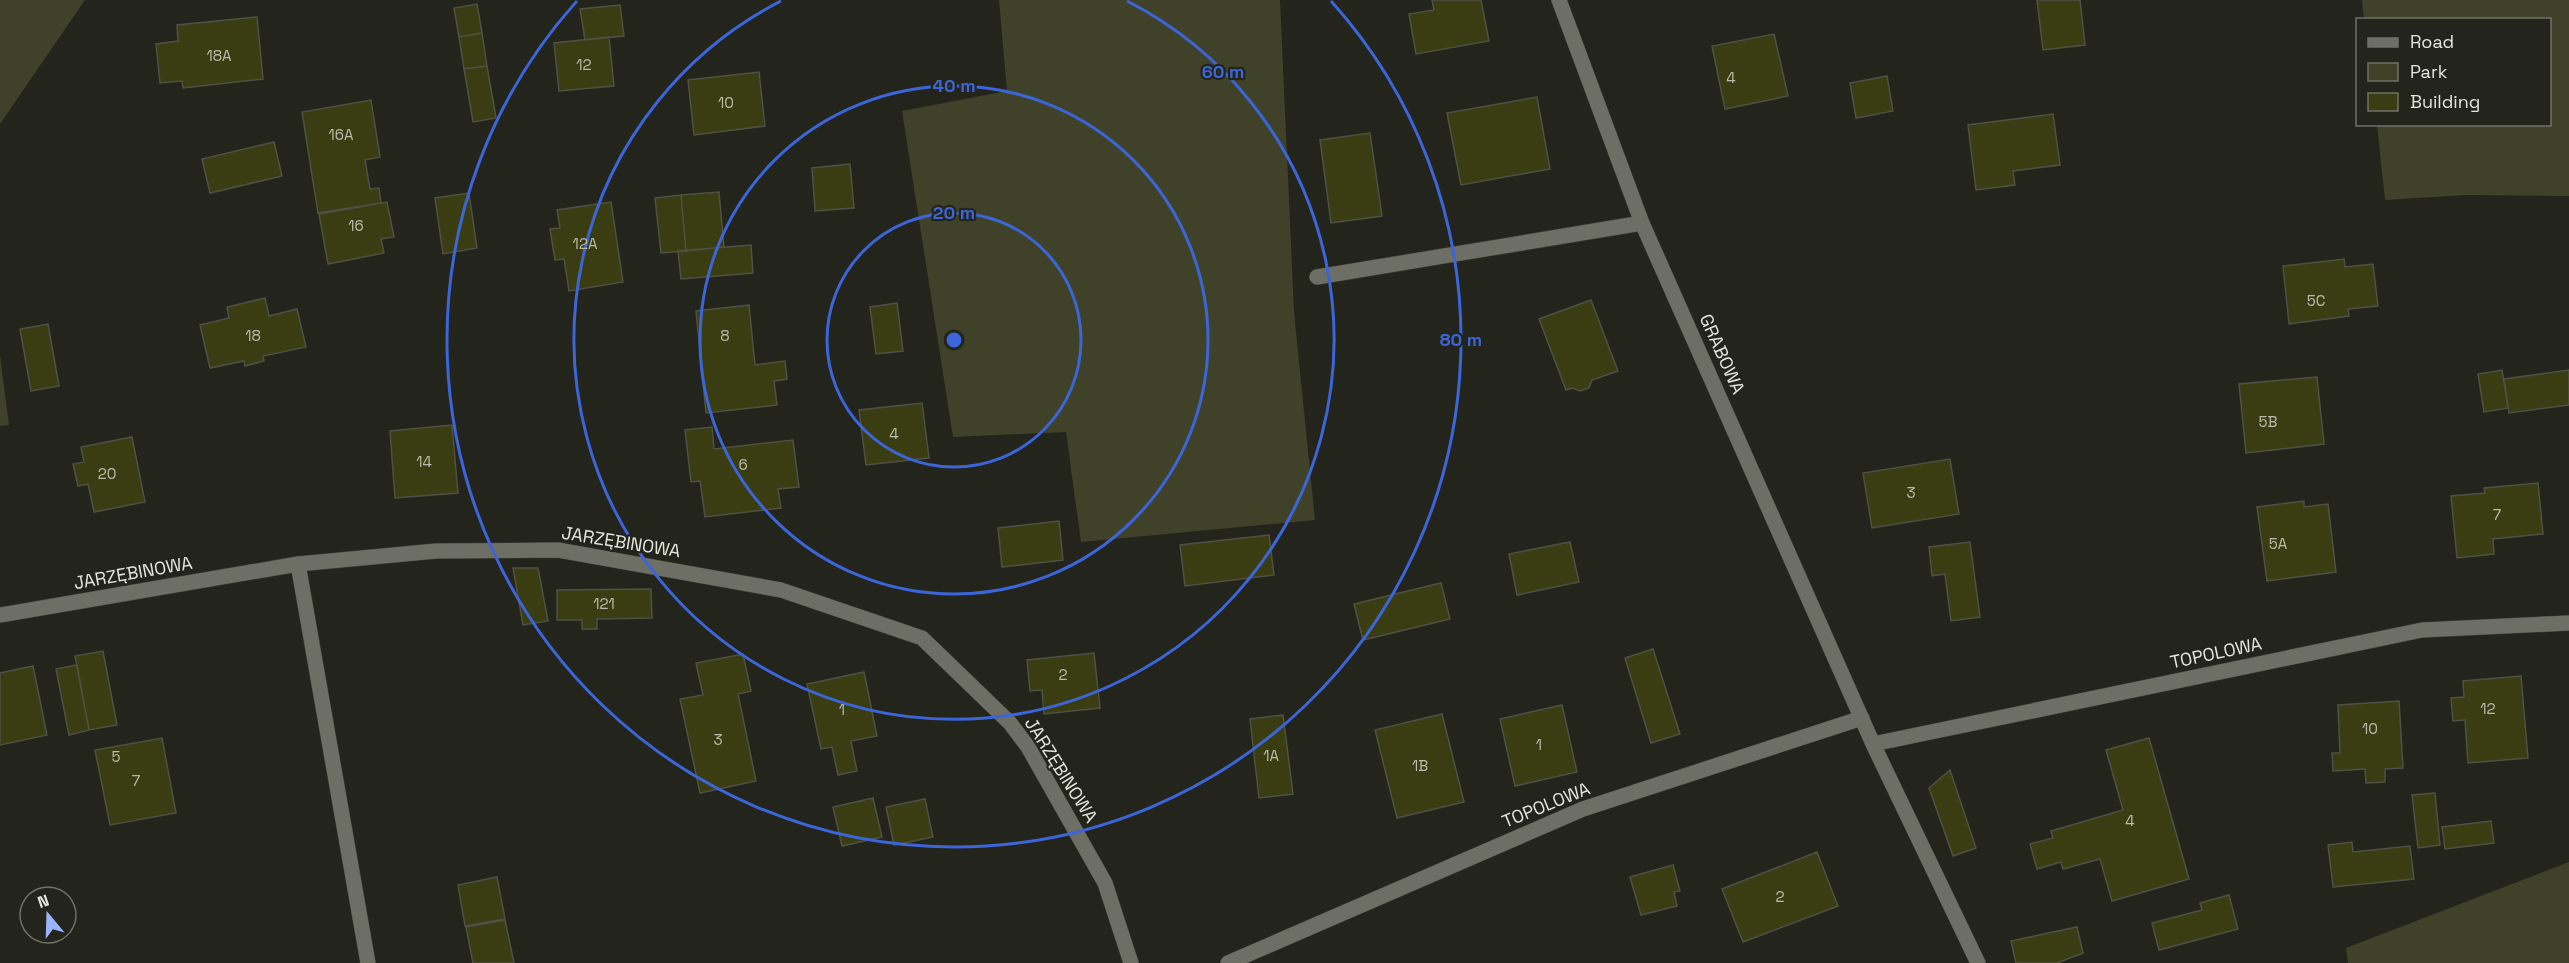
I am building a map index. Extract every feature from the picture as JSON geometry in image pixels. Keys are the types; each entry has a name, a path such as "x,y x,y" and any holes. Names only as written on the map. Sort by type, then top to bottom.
{"street":[{"name":"GRABOWA","path":"1559,0 1642,223 1862,718"},
{"path":"1317,277 1642,223"},
{"name":"JARZĘBINOWA","path":"0,615 298,564 436,551 558,550 781,590 922,638 1010,723 1028,747 1106,883 1131,963"},
{"path":"298,564 368,963"},
{"name":"TOPOLOWA","path":"1873,744 2422,630 2569,623"},
{"path":"1862,718 1978,963"},
{"name":"TOPOLOWA","path":"1228,963 1583,809 1862,718"}],"green space":[{"path":"0,0 85,0 0,124"},
{"path":"999,0 1280,0 1294,312 1315,520 1081,542 1066,432 953,437 902,111 1007,91"},
{"path":"2362,0 2569,0 2569,196 2466,195 2385,200 2377,126 2551,126 2551,18 2364,18"},
{"path":"0,356 9,425 0,426"},
{"path":"2569,862 2569,963 2348,963 2346,948"}],"building":[{"path":"1432,0 1481,0 1489,41 1416,54 1409,14 1434,10"},
{"path":"2037,0 2080,0 2085,45 2043,50"},
{"path":"477,4 482,33 459,37 454,8"},
{"path":"620,5 624,36 585,40 580,9"},
{"path":"257,17 263,79 183,88 182,81 160,83 156,44 178,41 177,25"},
{"path":"482,33 487,66 464,69 459,37"},
{"path":"1774,34 1788,96 1725,109 1712,46"},
{"path":"609,37 614,86 559,91 554,43"},
{"path":"487,66 496,118 473,122 464,69"},
{"path":"759,72 765,126 694,135 688,80"},
{"path":"1887,76 1893,111 1856,118 1850,83"},
{"path":"1537,97 1550,169 1461,185 1447,113"},
{"path":"371,100 380,157 365,160 370,189 379,188 381,203 318,213 302,112"},
{"path":"2053,114 2060,165 2013,171 2015,185 1976,190 1968,125"},
{"path":"1370,133 1382,216 1331,223 1320,140"},
{"path":"274,142 282,176 210,193 202,159"},
{"path":"850,164 854,208 815,211 812,168"},
{"path":"719,192 724,247 686,251 681,195"},
{"path":"469,193 477,248 443,254 435,198"},
{"path":"681,195 686,251 661,253 655,198"},
{"path":"387,202 394,237 381,239 384,253 328,264 319,214"},
{"path":"611,202 623,282 569,291 564,259 555,260 550,229 560,228 557,210"},
{"path":"751,245 753,273 681,279 678,251"},
{"path":"2344,259 2345,267 2373,264 2378,306 2348,309 2349,316 2289,324 2283,266"},
{"path":"265,298 269,316 297,309 306,347 263,356 264,361 245,366 244,361 210,368 200,325 229,318 227,307"},
{"path":"1591,300 1618,371 1592,380 1589,388 1580,391 1573,388 1566,390 1539,319"},
{"path":"897,303 903,351 876,354 870,307"},
{"path":"749,305 755,365 785,361 787,379 774,381 777,405 706,413 696,311"},
{"path":"48,324 59,386 31,391 20,329"},
{"path":"2502,370 2508,408 2484,412 2478,374"},
{"path":"2569,370 2569,405 2509,413 2504,379"},
{"path":"2317,377 2324,444 2246,453 2239,384"},
{"path":"922,403 929,458 866,465 859,410"},
{"path":"452,425 458,493 395,498 390,431"},
{"path":"712,427 714,449 793,440 799,487 778,489 781,508 705,517 700,481 691,482 685,430"},
{"path":"132,437 145,502 94,512 88,484 78,486 73,464 84,462 81,447"},
{"path":"1950,459 1959,514 1872,528 1863,473"},
{"path":"2538,483 2543,534 2493,539 2494,554 2457,558 2451,496 2485,493 2484,488"},
{"path":"2304,501 2304,507 2328,504 2336,572 2267,581 2257,507"},
{"path":"1059,521 1063,560 1002,567 998,528"},
{"path":"1269,535 1274,575 1185,586 1180,545"},
{"path":"1570,542 1579,582 1517,595 1509,554"},
{"path":"1970,542 1980,617 1951,621 1945,574 1932,576 1929,547"},
{"path":"513,568 538,568 548,621 523,625"},
{"path":"1441,583 1450,619 1363,640 1354,604"},
{"path":"651,589 652,618 597,619 597,629 582,629 582,620 557,620 557,590"},
{"path":"1653,649 1680,734 1651,743 1625,658"},
{"path":"103,651 117,725 89,730 75,656"},
{"path":"1094,653 1100,708 1044,714 1042,690 1030,691 1027,660"},
{"path":"743,654 751,691 738,694 756,781 700,793 680,699 703,695 696,663"},
{"path":"77,665 89,730 69,735 56,669"},
{"path":"33,666 47,735 0,745 0,673"},
{"path":"864,672 877,736 851,741 857,771 838,775 832,747 821,749 807,684"},
{"path":"2521,676 2528,758 2468,763 2465,720 2453,721 2451,698 2464,697 2463,681"},
{"path":"2399,701 2403,768 2385,769 2385,782 2366,783 2365,769 2333,771 2332,753 2340,753 2338,705"},
{"path":"1562,705 1577,772 1515,786 1500,719"},
{"path":"1442,714 1464,802 1397,818 1375,730"},
{"path":"1283,715 1293,794 1259,798 1250,719"},
{"path":"162,738 176,813 110,825 95,750"},
{"path":"2149,738 2189,879 2112,901 2100,859 2063,869 2061,862 2037,869 2030,844 2053,838 2051,831 2123,810 2106,750"},
{"path":"1950,770 1976,848 1953,856 1929,788"},
{"path":"2435,793 2440,845 2418,848 2412,795"},
{"path":"873,798 882,837 842,846 833,807"},
{"path":"925,799 933,837 894,845 886,807"},
{"path":"2491,821 2494,843 2445,849 2442,827"},
{"path":"2352,842 2353,852 2410,846 2414,879 2333,887 2328,845"},
{"path":"1817,852 1838,906 1743,942 1722,889"},
{"path":"1673,865 1680,891 1674,892 1677,906 1641,915 1630,877"},
{"path":"497,877 505,919 465,926 458,885"},
{"path":"2229,895 2238,929 2159,950 2152,923 2202,910 2200,903"},
{"path":"505,920 514,963 473,963 466,927"},
{"path":"2077,927 2083,953 2057,963 2016,963 2011,941"}]}
